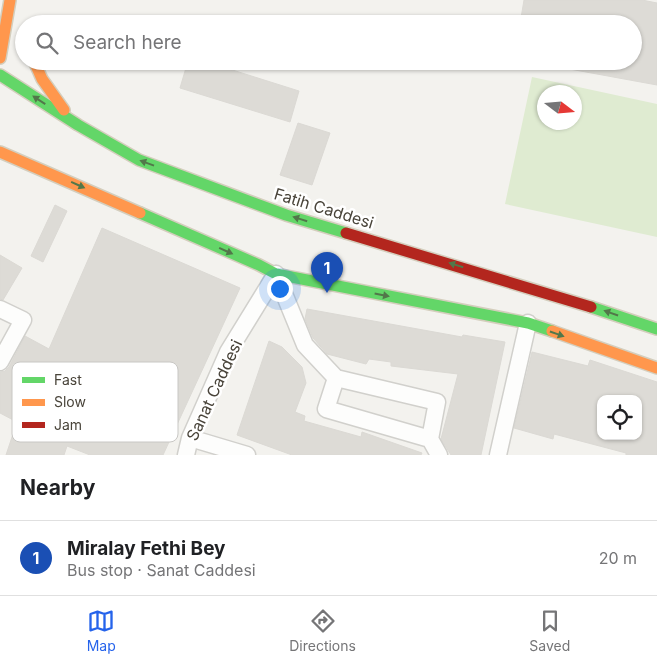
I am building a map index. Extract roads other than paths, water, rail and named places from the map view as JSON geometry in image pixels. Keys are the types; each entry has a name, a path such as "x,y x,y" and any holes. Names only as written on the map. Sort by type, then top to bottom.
{"main road":[{"path":"0,58 10,0"},
{"path":"17,0 19,13"},
{"path":"38,70 57,102 78,125"},
{"name":"Fatih Caddesi","path":"0,75 78,125 139,160 286,215 552,294 657,329"},
{"path":"0,152 276,274 528,323 657,368"},
{"path":"0,166 33,165"}],"street":[{"path":"276,274 305,346 336,378 437,402 430,439 439,455"},
{"name":"Sanat Caddesi","path":"186,455 190,438 228,352 276,274"},
{"path":"0,309 23,320 0,362"},
{"path":"498,455 528,323"},
{"path":"336,378 326,409 430,439"},
{"path":"190,438 247,455"}],"place":[{"name":"Miralay Fethi Bey","path":"327,293"}]}
